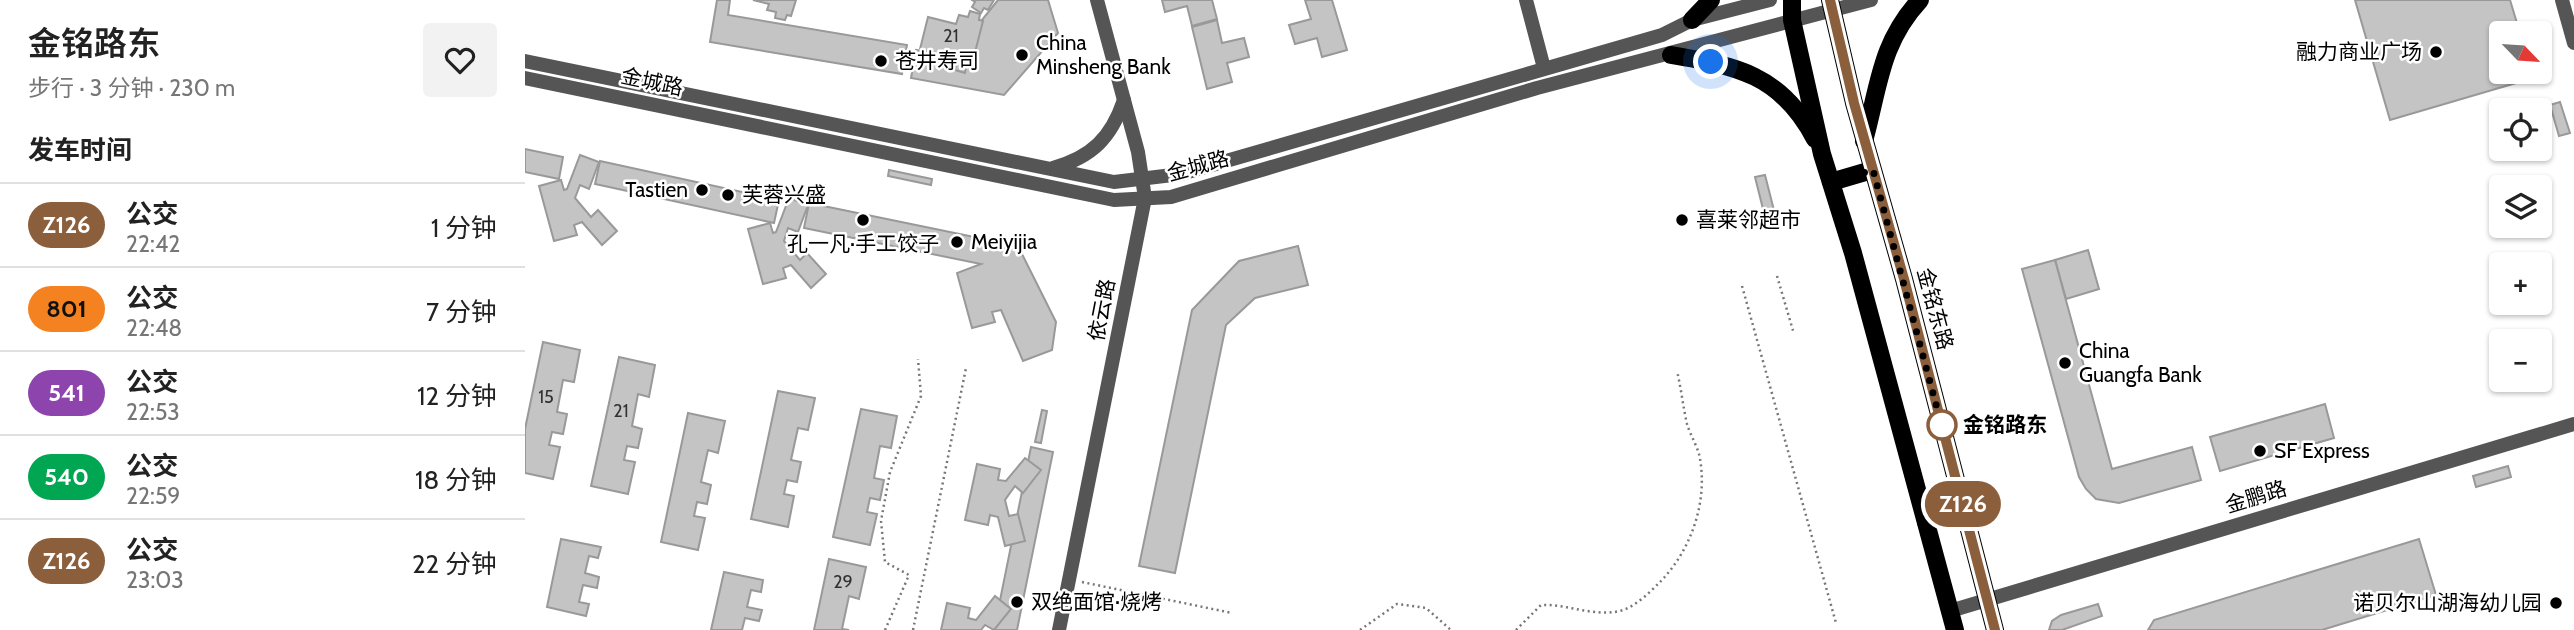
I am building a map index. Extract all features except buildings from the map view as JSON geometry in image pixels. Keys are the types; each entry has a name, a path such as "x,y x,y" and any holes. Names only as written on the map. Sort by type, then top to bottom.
{"main road":[{"path":"1692,20 1711,0"},
{"path":"1792,0 1792,20 1822,154 1955,630"},
{"path":"1864,141 1890,39 1902,19 1920,0"},
{"name":"金铭东路","path":"1831,5 1864,141 1995,630"},
{"path":"1671,55 1730,65 1753,75 1795,109 1822,154"},
{"path":"1831,182 1873,170"},
{"path":"1926,522 1965,511"}],"street":[{"name":"依云路","path":"1059,630 1145,198 1144,180 1097,0"},
{"path":"1526,0 1543,68"},
{"name":"金城路","path":"525,61 1114,182 1181,174 1661,35 1692,20 1770,0"},
{"name":"金城路","path":"525,78 1114,200 1171,197 1537,88 1671,55 1792,20 1831,5 1871,0"},
{"path":"2562,0 2574,43"},
{"path":"1052,168 1075,162 1102,143 1117,122 1124,100"},
{"name":"金鹏路","path":"1950,611 2574,424"}],"path":[{"path":"1777,276 1794,334"},
{"path":"1742,286 1836,623"},
{"path":"885,630 909,575 885,562 881,521 890,472 921,396 918,359"},
{"path":"913,630 966,368"},
{"path":"1516,630 1541,605 1555,605 1600,614 1623,610 1638,601 1672,570 1697,519 1701,486 1699,454 1688,426 1678,371"},
{"path":"1069,579 1232,613"},
{"path":"1360,630 1397,604 1426,608 1451,630"}],"bus line":[{"name":"Z126","path":"1830,0 1854,103 1904,279 1995,630"}],"place":[{"name":"融力商业广场","path":"2436,52"},
{"name":"China Minsheng Bank","path":"1022,55"},
{"name":"苍井寿司","path":"881,61"},
{"name":"Tastien","path":"702,190"},
{"name":"芙蓉兴盛","path":"728,195"},
{"name":"孔一凡·手工饺子","path":"863,220"},
{"name":"喜莱邻超市","path":"1682,220"},
{"name":"Meiyijia","path":"957,242"},
{"name":"China Guangfa Bank","path":"2065,363"},
{"name":"金铭路东","path":"1942,425"},
{"name":"SF Express","path":"2260,451"},
{"name":"双绝面馆·烧烤","path":"1017,602"},
{"name":"诺贝尔山湖海幼儿园","path":"2556,603"}],"route":[{"path":"1711,62 1730,65 1753,75 1775,90 1795,109 1808,126 1822,154 1831,182 1873,170 1944,434 1942,425"}]}
